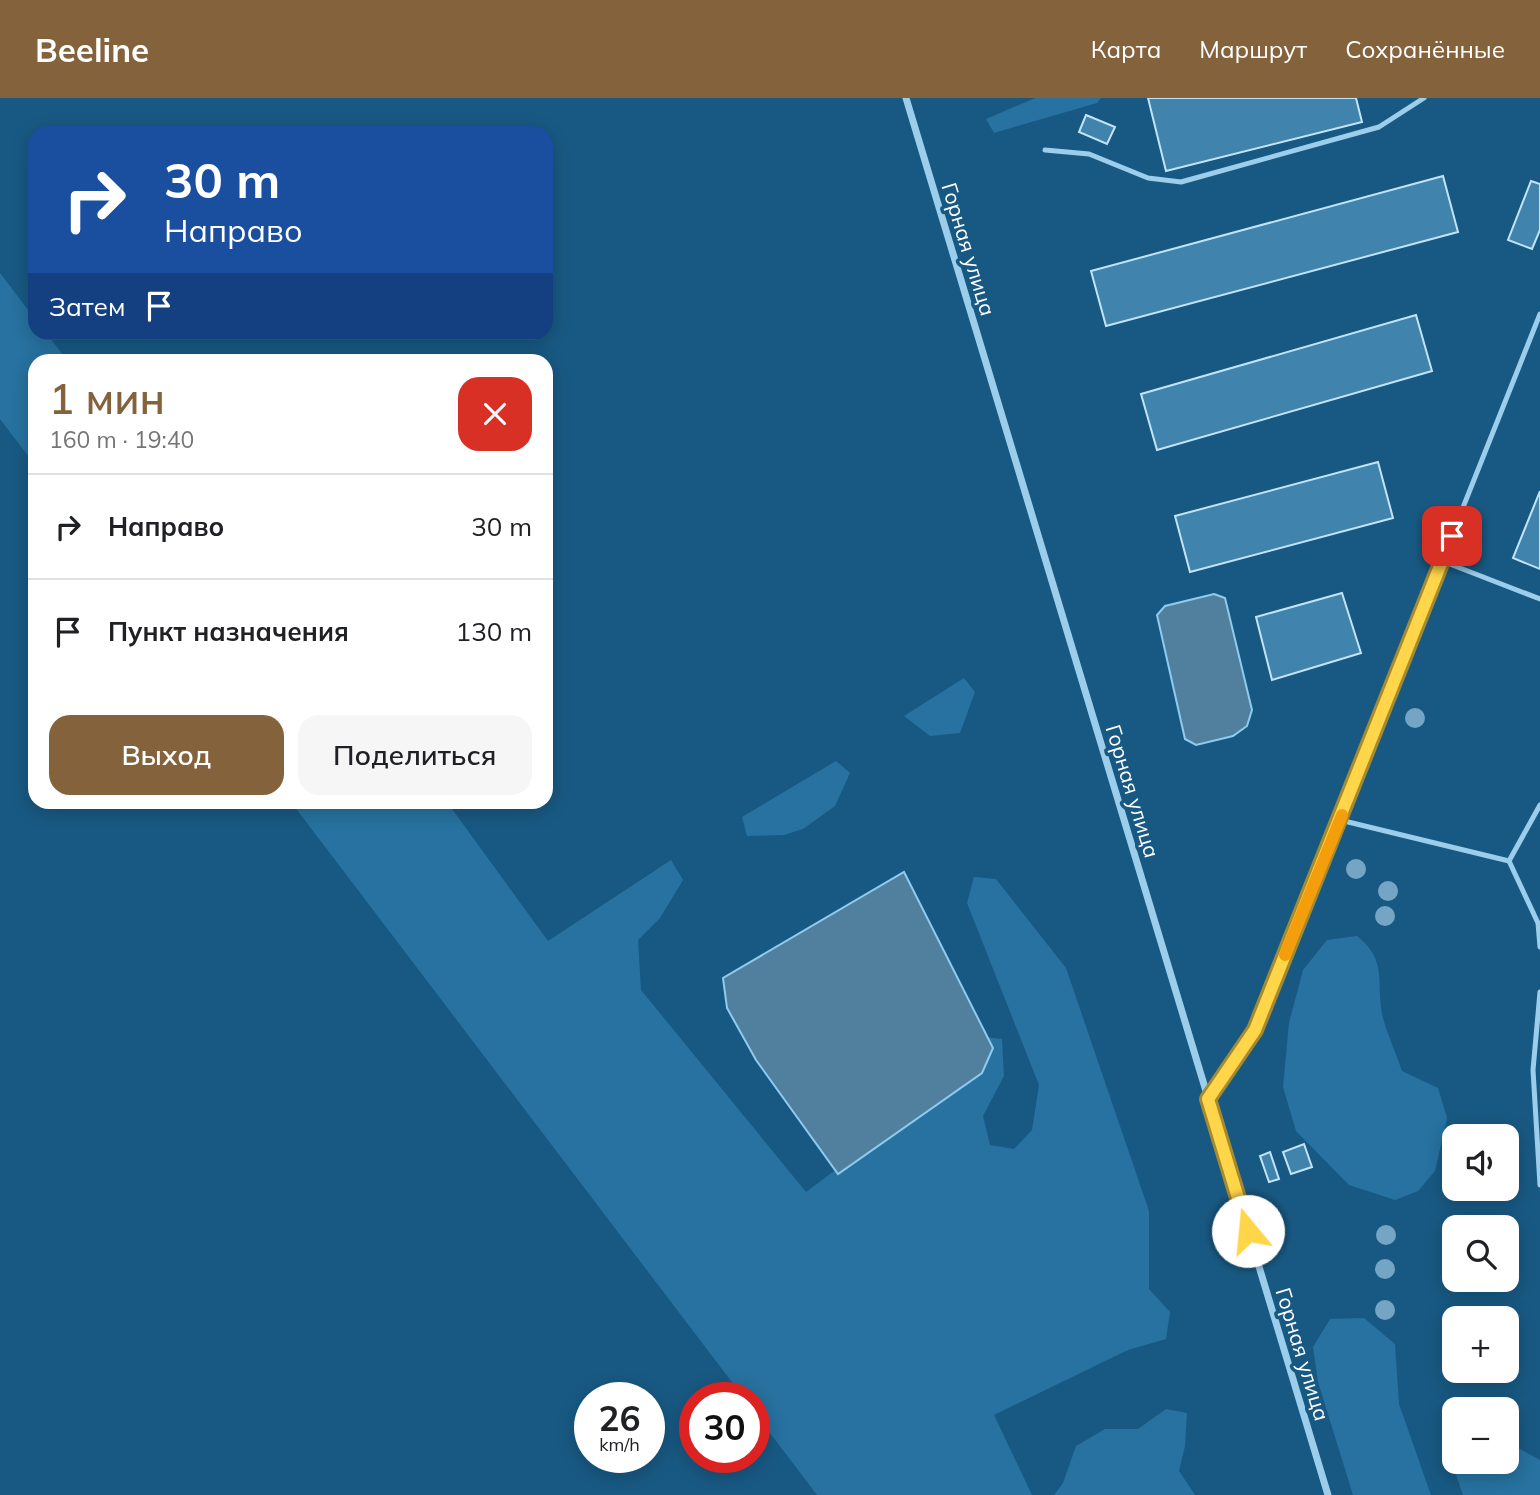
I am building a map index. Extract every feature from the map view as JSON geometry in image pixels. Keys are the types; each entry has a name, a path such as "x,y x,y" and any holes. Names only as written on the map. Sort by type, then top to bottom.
{"street":[{"name":"Горная улица","path":"906,98 1328,1495"}],"lane":[{"path":"1045,150 1090,154 1148,178 1181,183 1379,127 1424,98"},
{"path":"1208,1099 1255,1030 1540,314"},
{"path":"1442,561 1540,599"},
{"path":"1509,861 1540,805"},
{"path":"1340,820 1509,861"},
{"path":"1509,861 1538,923 1540,947"},
{"path":"1540,992 1533,1070 1540,1185"}],"shaded area":[{"path":"1035,98 1101,98 1097,103 994,133 986,119"},
{"path":"0,273 28,310 28,340 51,340 62,354 28,354 28,456 0,419"},
{"path":"1214,594 1225,598 1252,710 1247,726 1233,736 1196,745 1185,739 1157,615 1165,606"},
{"path":"964,678 975,692 960,733 930,736 904,716"},
{"path":"836,761 850,773 835,806 803,829 784,835 747,836 742,817"},
{"path":"296,809 452,809 548,941 671,860 683,880 660,918 638,940 641,990 806,1192 902,1120 984,1037 1002,1039 1004,1076 983,1116 990,1145 1014,1149 1032,1130 1039,1085 967,903 974,877 996,879 1066,968 1149,1211 1149,1289 1170,1312 1166,1339 1128,1350 994,1415 1032,1495 817,1495 770,1433 770,1382 732,1382"},
{"path":"904,872 993,1048 982,1073 838,1174 756,1060 727,1008 723,978"},
{"path":"1357,936 1367,945 1377,964 1383,1018 1402,1071 1438,1088 1447,1118 1446,1124 1442,1124 1442,1140 1435,1171 1418,1191 1395,1200 1349,1185 1296,1131 1283,1087 1289,1023 1303,970 1327,940"},
{"path":"1364,1318 1395,1344 1399,1404 1431,1495 1353,1495 1318,1382 1313,1347 1330,1319"},
{"path":"1166,1409 1187,1413 1185,1446 1179,1471 1195,1495 1054,1495 1063,1483 1076,1446 1105,1429 1138,1429"},
{"path":"1519,1449 1540,1460 1540,1495 1463,1495 1456,1474 1519,1474"}],"building":[{"path":"1148,98 1356,98 1362,122 1166,171"},
{"path":"1086,115 1115,127 1107,144 1079,132"},
{"path":"1443,176 1458,232 1106,326 1091,271"},
{"path":"1531,181 1540,184 1540,230 1532,249 1508,240"},
{"path":"1416,315 1432,371 1157,450 1141,394"},
{"path":"1378,462 1393,518 1190,572 1175,516"},
{"path":"1540,491 1540,569 1513,558"},
{"path":"1342,593 1361,653 1272,680 1256,617"},
{"path":"1304,1144 1312,1167 1291,1174 1283,1152"},
{"path":"1270,1152 1279,1179 1269,1182 1260,1156"}],"slow traffic":[{"path":"1285,955 1342,815"}],"route":[{"path":"1248,1231 1208,1099 1255,1030 1452,536"}]}
